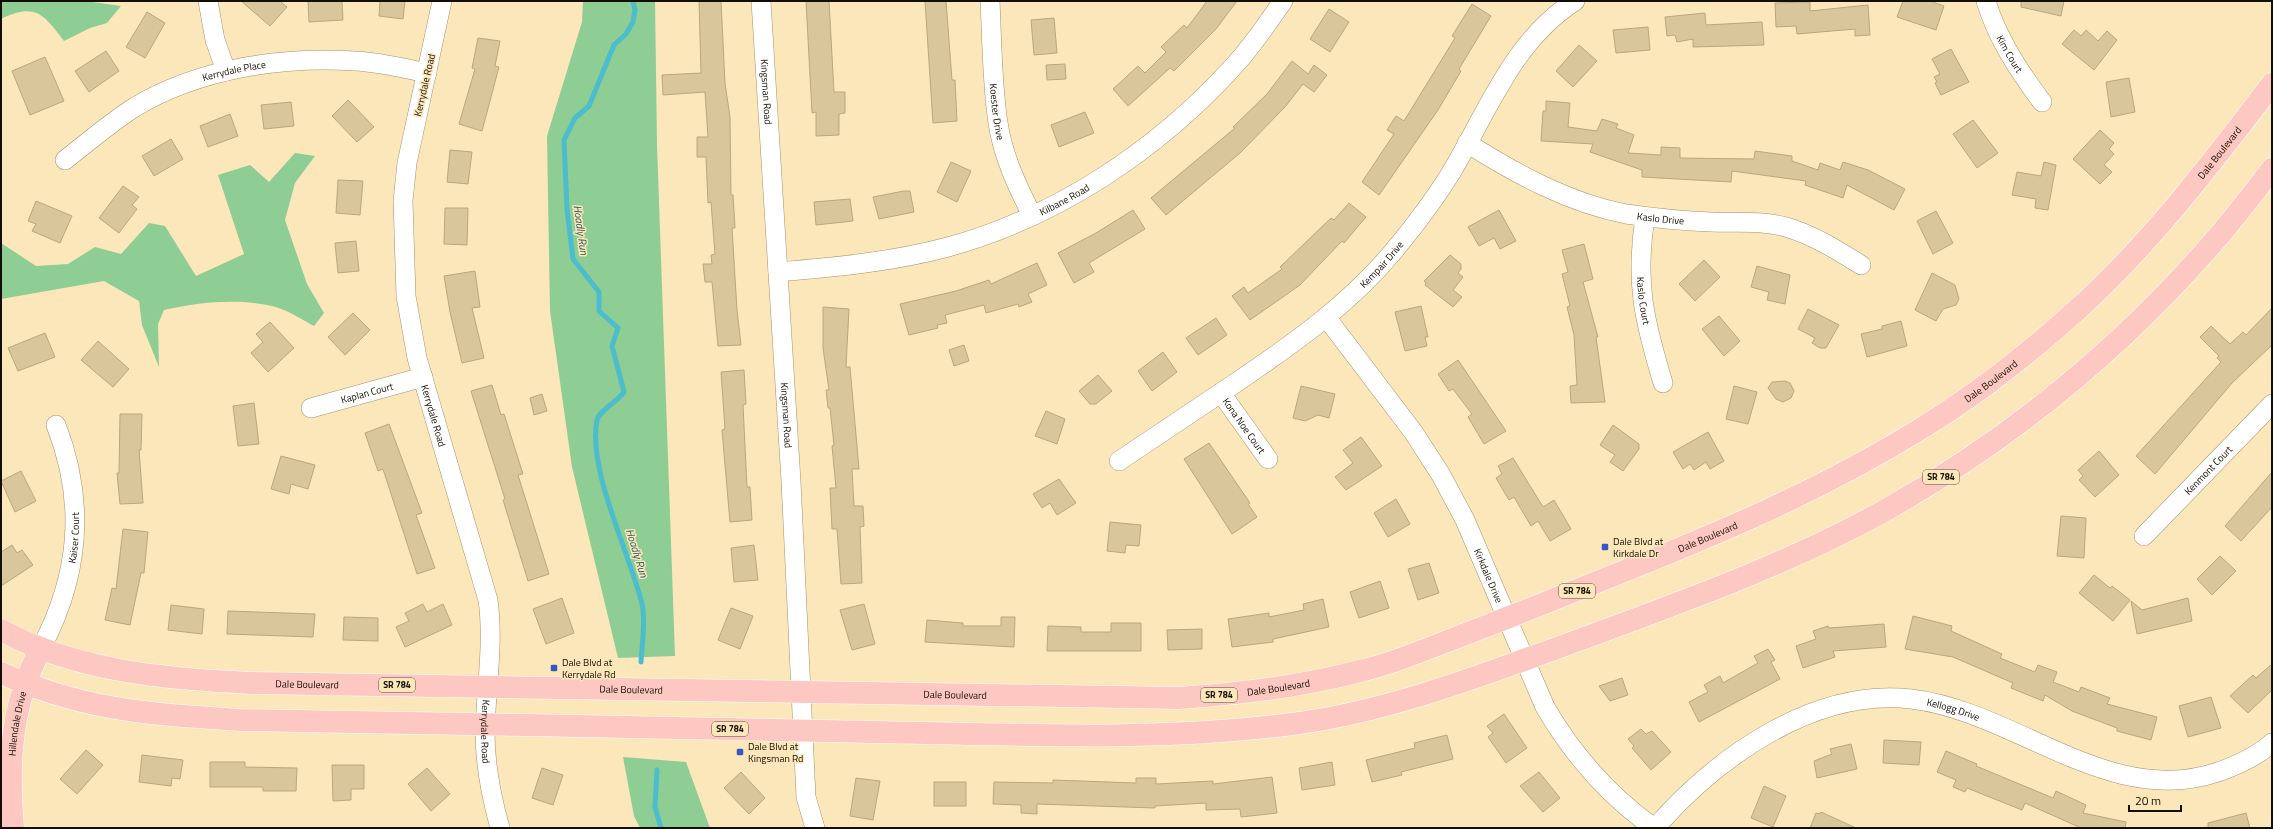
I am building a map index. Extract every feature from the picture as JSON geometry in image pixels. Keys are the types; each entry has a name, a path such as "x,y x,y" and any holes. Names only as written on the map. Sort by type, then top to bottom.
{"main road":[{"name":"Dale Boulevard","path":"1,630 41,648 88,663 133,673 180,680 252,683 1179,698 1234,694 1318,681 1367,670 1508,618 1646,563 1775,507 1840,475 1911,435 1966,399 2031,349 2078,309 2166,217 2226,144 2272,84"},
{"name":"SR 784","path":"1,673 25,684 62,697 102,707 147,714 240,720 1160,735 1233,731 1300,723 1364,710 1525,659 1694,597 1770,566 1884,511 1945,475 2005,434 2064,388 2099,358 2159,299 2217,238 2272,169"},
{"name":"Hillendale Drive","path":"14,828 10,773 12,740 25,684 41,648"}],"street":[{"path":"208,1 215,40 226,71"},
{"name":"Kerrydale Road","path":"442,1 407,163 403,201 403,251 407,309 423,377 488,600 490,638 486,724 487,767 500,828"},
{"name":"Kingsman Road","path":"761,1 778,272 806,797 815,828"},
{"name":"Koester Drive","path":"990,1 998,124 1006,156 1017,186 1032,215"},
{"name":"Kilbane Road","path":"778,272 840,267 909,256 949,247 1032,215 1098,179 1162,135 1199,103 1233,68 1283,1"},
{"name":"Kempair Drive","path":"1119,462 1291,345 1326,317 1365,282 1395,248 1429,205 1523,48 1541,27 1575,1"},
{"name":"Kim Court","path":"1986,1 2003,42 2020,73 2042,102"},
{"name":"Kerrydale Place","path":"65,160 106,127 136,107 174,88 226,71 281,62 314,60 361,61 426,73"},
{"name":"Kaslo Drive","path":"1467,143 1504,166 1543,186 1583,202 1645,217 1710,222 1758,222 1784,227 1810,236 1861,265"},
{"name":"Kaslo Court","path":"1645,217 1641,248 1640,280 1643,312 1663,384"},
{"name":"Kirkdale Drive","path":"1326,317 1414,433 1441,475 1465,520 1545,707 1579,758 1605,787 1633,813 1655,828"},
{"name":"Kaplan Court","path":"311,408 423,377"},
{"name":"Kona Noe Court","path":"1221,393 1268,459"},
{"name":"Kenmont Court","path":"2144,536 2272,404"},
{"name":"Kaiser Court","path":"41,648 64,595 76,537 76,505 72,474 56,425"},
{"name":"Kellogg Drive","path":"1655,828 1679,800 1707,775 1731,757 1803,717 1824,708 1858,700 1912,699 1942,705 1972,715 2108,771 2155,780 2181,780 2207,776 2238,765 2261,753 2272,743"}],"green space":[{"path":"1,1 86,1 121,6 107,23 90,28 64,41 51,24 38,14 23,12 1,19"},
{"path":"583,1 655,1 657,145 675,656 618,658 572,467 550,311 547,136 582,22"},
{"path":"295,153 315,156 295,183 285,220 307,284 324,313 314,326 283,309 245,302 204,303 164,310 158,324 159,367 142,325 139,301 104,281 1,299 1,243 36,266 68,264 95,247 121,254 149,223 165,226 196,276 244,254 218,175 250,165 269,182"},
{"path":"623,757 686,762 710,828 640,828 634,816"}],"building":[{"path":"241,1 280,1 287,7 270,26"},
{"path":"308,1 342,1 343,20 309,22"},
{"path":"380,1 405,1 403,19 379,16"},
{"path":"699,1 721,1 725,83 730,117 731,195 733,195 735,228 732,228 737,310 741,345 718,346 712,282 705,282 703,264 712,264 711,255 715,254 711,202 708,203 706,157 697,157 697,137 708,137 705,92 663,95 662,75 701,73"},
{"path":"806,1 829,1 834,92 845,92 845,113 839,114 839,135 816,136 816,112 812,113"},
{"path":"925,1 946,1 952,80 955,80 957,121 933,123"},
{"path":"1207,1 1237,1 1216,29 1174,71 1170,68 1128,106 1113,89 1138,66 1145,73 1166,52 1161,47 1184,25 1187,28"},
{"path":"1903,1 1930,1 1944,6 1936,30 1897,17"},
{"path":"2021,1 2064,1 2061,16 2021,7"},
{"path":"1810,2 1810,11 1868,5 1870,35 1855,36 1855,29 1797,34 1796,26 1776,27 1775,3"},
{"path":"1472,4 1491,16 1459,69 1461,71 1438,110 1379,195 1362,182 1394,134 1387,130 1396,116 1404,121 1455,38 1452,36"},
{"path":"1329,9 1349,22 1330,52 1310,39"},
{"path":"147,12 165,23 145,58 126,47"},
{"path":"1705,13 1706,25 1762,22 1764,45 1693,47 1693,39 1677,42 1675,35 1667,36 1665,17"},
{"path":"1054,18 1057,53 1034,55 1031,20"},
{"path":"1648,27 1650,50 1616,53 1613,30"},
{"path":"2074,30 2081,36 2086,30 2098,41 2107,31 2117,40 2094,70 2062,44"},
{"path":"478,38 500,41 495,66 499,67 482,131 459,124 475,69 472,68"},
{"path":"1579,45 1597,61 1573,87 1556,71"},
{"path":"1951,49 1969,82 1941,95 1935,83 1937,82 1934,77 1940,74 1932,59"},
{"path":"106,51 119,71 89,92 75,71"},
{"path":"45,57 64,101 30,115 12,71"},
{"path":"1292,61 1308,74 1314,65 1327,75 1314,92 1303,84 1285,107 1240,153 1166,215 1151,198 1235,128 1233,127 1267,94"},
{"path":"1065,64 1066,79 1047,80 1046,65"},
{"path":"2129,78 2135,112 2111,117 2106,82"},
{"path":"348,100 374,127 357,142 332,116"},
{"path":"1546,101 1570,103 1568,127 1597,131 1602,119 1618,124 1616,128 1634,135 1628,153 1661,155 1661,147 1680,148 1680,158 1754,159 1755,151 1792,156 1792,161 1818,170 1820,163 1840,170 1843,162 1868,170 1905,189 1894,210 1847,185 1843,198 1805,185 1806,181 1732,171 1731,182 1642,177 1642,170 1590,152 1593,144 1541,141 1543,111 1546,111"},
{"path":"291,102 294,126 264,129 261,105"},
{"path":"1085,112 1094,133 1059,147 1051,125"},
{"path":"230,114 238,136 208,147 200,126"},
{"path":"1973,120 1998,153 1977,168 1953,134"},
{"path":"2100,130 2114,143 2109,149 2114,154 2104,165 2112,172 2100,184 2073,159"},
{"path":"171,139 183,159 154,176 142,156"},
{"path":"450,150 472,152 468,184 447,182"},
{"path":"951,162 971,171 957,202 937,192"},
{"path":"2044,162 2056,165 2048,210 2035,208 2036,199 2012,195 2017,172 2041,176"},
{"path":"338,180 363,181 360,215 336,213"},
{"path":"123,186 139,197 132,205 137,209 119,233 99,218"},
{"path":"910,191 914,212 879,219 873,197"},
{"path":"850,199 853,221 816,225 814,202"},
{"path":"36,201 72,216 60,243 32,231 36,224 28,221"},
{"path":"1349,203 1366,217 1344,243 1342,241 1300,285 1250,320 1232,296 1244,287 1248,293 1282,269 1280,267 1331,218 1334,220"},
{"path":"445,208 468,208 467,245 444,244"},
{"path":"1133,210 1145,229 1089,263 1094,272 1074,283 1058,253 1096,233"},
{"path":"1499,210 1516,241 1500,249 1494,238 1479,246 1468,227"},
{"path":"1936,211 1953,243 1933,254 1917,221"},
{"path":"356,241 359,271 338,273 335,243"},
{"path":"1584,244 1593,279 1583,282 1598,337 1596,337 1605,402 1571,403 1570,386 1577,385 1574,335 1567,307 1570,306 1562,274 1568,272 1562,250"},
{"path":"1450,255 1461,264 1461,269 1458,273 1463,277 1453,290 1462,297 1453,307 1425,285 1426,283 1424,281"},
{"path":"1704,260 1720,277 1695,301 1679,284"},
{"path":"1037,263 1047,285 1028,294 1032,302 1019,307 1018,304 986,313 984,305 945,315 947,323 937,325 938,328 909,335 900,304 956,291 989,280 991,284"},
{"path":"1757,266 1790,275 1785,304 1767,300 1769,292 1751,287"},
{"path":"475,271 480,307 472,308 484,358 462,363 450,312 444,276"},
{"path":"1932,273 1955,285 1959,299 1956,305 1943,309 1936,321 1915,310"},
{"path":"1421,306 1428,337 1425,337 1427,346 1405,351 1395,312"},
{"path":"823,307 849,309 846,367 850,367 859,469 852,469 854,506 863,506 864,526 860,527 862,583 841,584 837,529 832,529 830,488 836,488 832,446 834,445 830,408 828,408 826,390 829,390 823,348"},
{"path":"2272,308 2272,345 2232,383 2155,474 2136,456 2221,362 2217,358 2219,356 2200,337 2211,326 2230,344 2243,332 2246,335"},
{"path":"1808,309 1839,325 1826,348 1820,348 1812,343 1815,338 1798,329"},
{"path":"353,313 370,330 345,355 328,337"},
{"path":"1719,316 1740,341 1724,356 1702,329"},
{"path":"1216,318 1227,335 1198,355 1186,338"},
{"path":"1901,321 1907,346 1867,357 1861,334 1882,329 1882,326"},
{"path":"270,322 294,348 268,372 251,353 263,342 256,334"},
{"path":"45,333 55,357 18,371 8,348"},
{"path":"98,341 129,369 113,387 81,360"},
{"path":"964,345 969,361 954,366 949,350"},
{"path":"1163,352 1177,372 1152,391 1138,371"},
{"path":"1458,360 1506,431 1484,444 1468,417 1472,414 1453,389 1449,391 1438,374"},
{"path":"744,370 746,404 743,405 747,487 750,487 752,520 730,522 722,430 725,429 721,372"},
{"path":"1098,375 1112,391 1096,404 1090,404 1079,391"},
{"path":"1785,381 1790,383 1794,391 1791,398 1783,402 1776,399 1768,388 1772,382"},
{"path":"492,385 501,415 504,414 523,474 518,475 549,574 528,581 503,500 505,499 471,391"},
{"path":"1301,386 1335,394 1329,418 1318,415 1305,421 1293,418"},
{"path":"1734,386 1757,392 1748,424 1726,419"},
{"path":"542,394 547,411 534,415 530,398"},
{"path":"254,403 259,444 238,446 233,406"},
{"path":"1046,411 1065,419 1057,444 1035,436"},
{"path":"120,414 142,414 141,450 139,450 143,503 120,504 117,473 119,473"},
{"path":"389,424 422,513 416,515 435,568 417,574 383,469 378,471 365,433"},
{"path":"1613,425 1639,444 1639,449 1623,471 1610,462 1615,455 1600,445"},
{"path":"1708,432 1724,461 1710,469 1706,462 1694,470 1690,464 1683,469 1673,452"},
{"path":"1361,437 1382,466 1346,490 1335,477 1353,463 1343,450"},
{"path":"1209,443 1250,503 1248,504 1257,517 1232,534 1184,459"},
{"path":"2099,451 2119,475 2095,497 2079,480 2083,476 2078,470"},
{"path":"281,456 315,465 308,489 291,484 289,494 271,489"},
{"path":"1513,458 1543,507 1554,500 1571,529 1550,541 1538,521 1531,526 1514,497 1509,500 1496,478 1502,474 1498,466"},
{"path":"21,471 36,501 15,512 1,481"},
{"path":"2272,472 2272,507 2241,541 2225,526"},
{"path":"1059,479 1076,503 1057,515 1050,503 1042,508 1033,494"},
{"path":"1396,499 1410,524 1388,537 1374,513"},
{"path":"2061,516 2086,518 2084,558 2057,556"},
{"path":"1110,522 1141,525 1139,546 1126,545 1125,553 1107,551"},
{"path":"123,529 148,532 144,573 141,573 130,625 105,620 112,588 116,589"},
{"path":"12,545 17,553 22,550 33,565 1,586 1,552"},
{"path":"754,545 758,580 734,582 731,548"},
{"path":"2220,556 2236,571 2212,595 2197,579"},
{"path":"1429,563 1439,593 1418,600 1408,569"},
{"path":"2094,575 2110,588 2112,586 2130,600 2113,621 2079,593"},
{"path":"1380,581 1389,608 1359,618 1350,592"},
{"path":"562,598 574,633 546,644 533,609"},
{"path":"2188,598 2192,621 2137,634 2131,601 2142,610"},
{"path":"1323,599 1329,627 1273,639 1273,642 1232,647 1228,619 1269,613 1269,617 1304,610 1303,604"},
{"path":"423,604 427,612 443,604 452,625 405,647 396,627 409,621 405,613"},
{"path":"864,604 875,644 852,650 840,610"},
{"path":"171,605 204,609 202,634 168,630"},
{"path":"731,608 753,616 740,649 718,640"},
{"path":"228,611 315,614 313,637 227,634"},
{"path":"1913,616 1952,626 1951,631 2002,654 2000,658 2035,672 2038,665 2057,672 2053,682 2079,692 2081,687 2110,698 2107,704 2157,717 2151,740 2117,731 2117,728 2072,711 2045,695 2043,701 2011,688 2013,683 1953,657 1905,649"},
{"path":"344,617 378,618 378,641 343,640"},
{"path":"1001,617 1015,617 1014,647 925,642 927,620 963,623 963,626 1001,626"},
{"path":"1111,623 1141,623 1141,651 1047,651 1048,626 1081,627 1081,632 1111,632"},
{"path":"1884,624 1886,647 1833,651 1835,657 1803,668 1796,646 1816,639 1813,631 1828,626 1829,628"},
{"path":"1202,629 1202,649 1168,650 1167,630"},
{"path":"1768,649 1775,660 1771,662 1780,679 1699,722 1689,702 1708,692 1704,685 1720,676 1723,683 1758,663 1754,656"},
{"path":"2272,664 2272,690 2248,713 2230,696 2253,675 2256,678"},
{"path":"1622,678 1628,695 1610,701 1599,686"},
{"path":"2211,697 2221,728 2188,737 2179,706"},
{"path":"1504,714 1527,748 1506,763 1488,737 1493,733 1487,726"},
{"path":"1641,729 1646,734 1652,731 1671,752 1651,770 1632,748 1634,746 1628,739"},
{"path":"1447,735 1453,759 1401,772 1402,775 1372,782 1366,760 1415,748 1414,743"},
{"path":"1884,740 1921,742 1919,765 1883,763"},
{"path":"1851,744 1857,769 1817,778 1814,761 1832,754 1830,749"},
{"path":"86,750 103,765 77,794 60,779"},
{"path":"1946,751 1977,764 1976,766 2053,798 2056,791 2086,805 2083,813 2126,822 2125,828 2081,828 2025,803 2022,810 1967,788 1965,792 1953,787 1956,780 1937,772"},
{"path":"142,755 183,760 180,779 172,778 171,786 139,782"},
{"path":"210,762 245,762 245,767 297,768 296,791 263,791 263,787 210,787"},
{"path":"1332,762 1335,785 1302,790 1299,768"},
{"path":"332,765 364,765 364,789 351,789 351,800 333,801"},
{"path":"427,768 450,794 431,811 408,784"},
{"path":"542,768 563,775 553,805 532,798"},
{"path":"741,772 765,798 749,814 724,788"},
{"path":"1539,772 1560,798 1543,812 1520,786"},
{"path":"1272,777 1277,813 1241,817 1240,809 1206,810 1206,803 1155,806 1155,808 1037,804 1037,814 1021,813 1021,805 993,804 994,782 1053,783 1053,780 1136,783 1136,778 1156,778 1156,784 1213,781 1213,784"},
{"path":"856,778 880,781 873,820 850,816"},
{"path":"934,782 966,782 966,806 934,806"},
{"path":"1764,786 1786,796 1773,827 1751,818"},
{"path":"1821,812 1856,828 1810,828 1816,813 1820,814"},
{"path":"2246,813 2250,828 2208,828 2208,823"}],"waterway":[{"name":"Hoadly Run","path":"633,1 635,10 633,22 626,34 614,45 589,106 575,118 564,140 567,209 573,259 599,292 599,311 618,328 612,346 624,392 598,417 596,440 598,462 611,512 642,604 644,624 641,662"},
{"name":"Hoadly Run","path":"657,770 655,807 661,828"}],"place":[{"name":"Dale Blvd at Kirkdale Dr","path":"1605,547"},
{"name":"Dale Blvd at Kerrydale Rd","path":"554,668"},
{"name":"Dale Blvd at Kingsman Rd","path":"740,752"}]}
